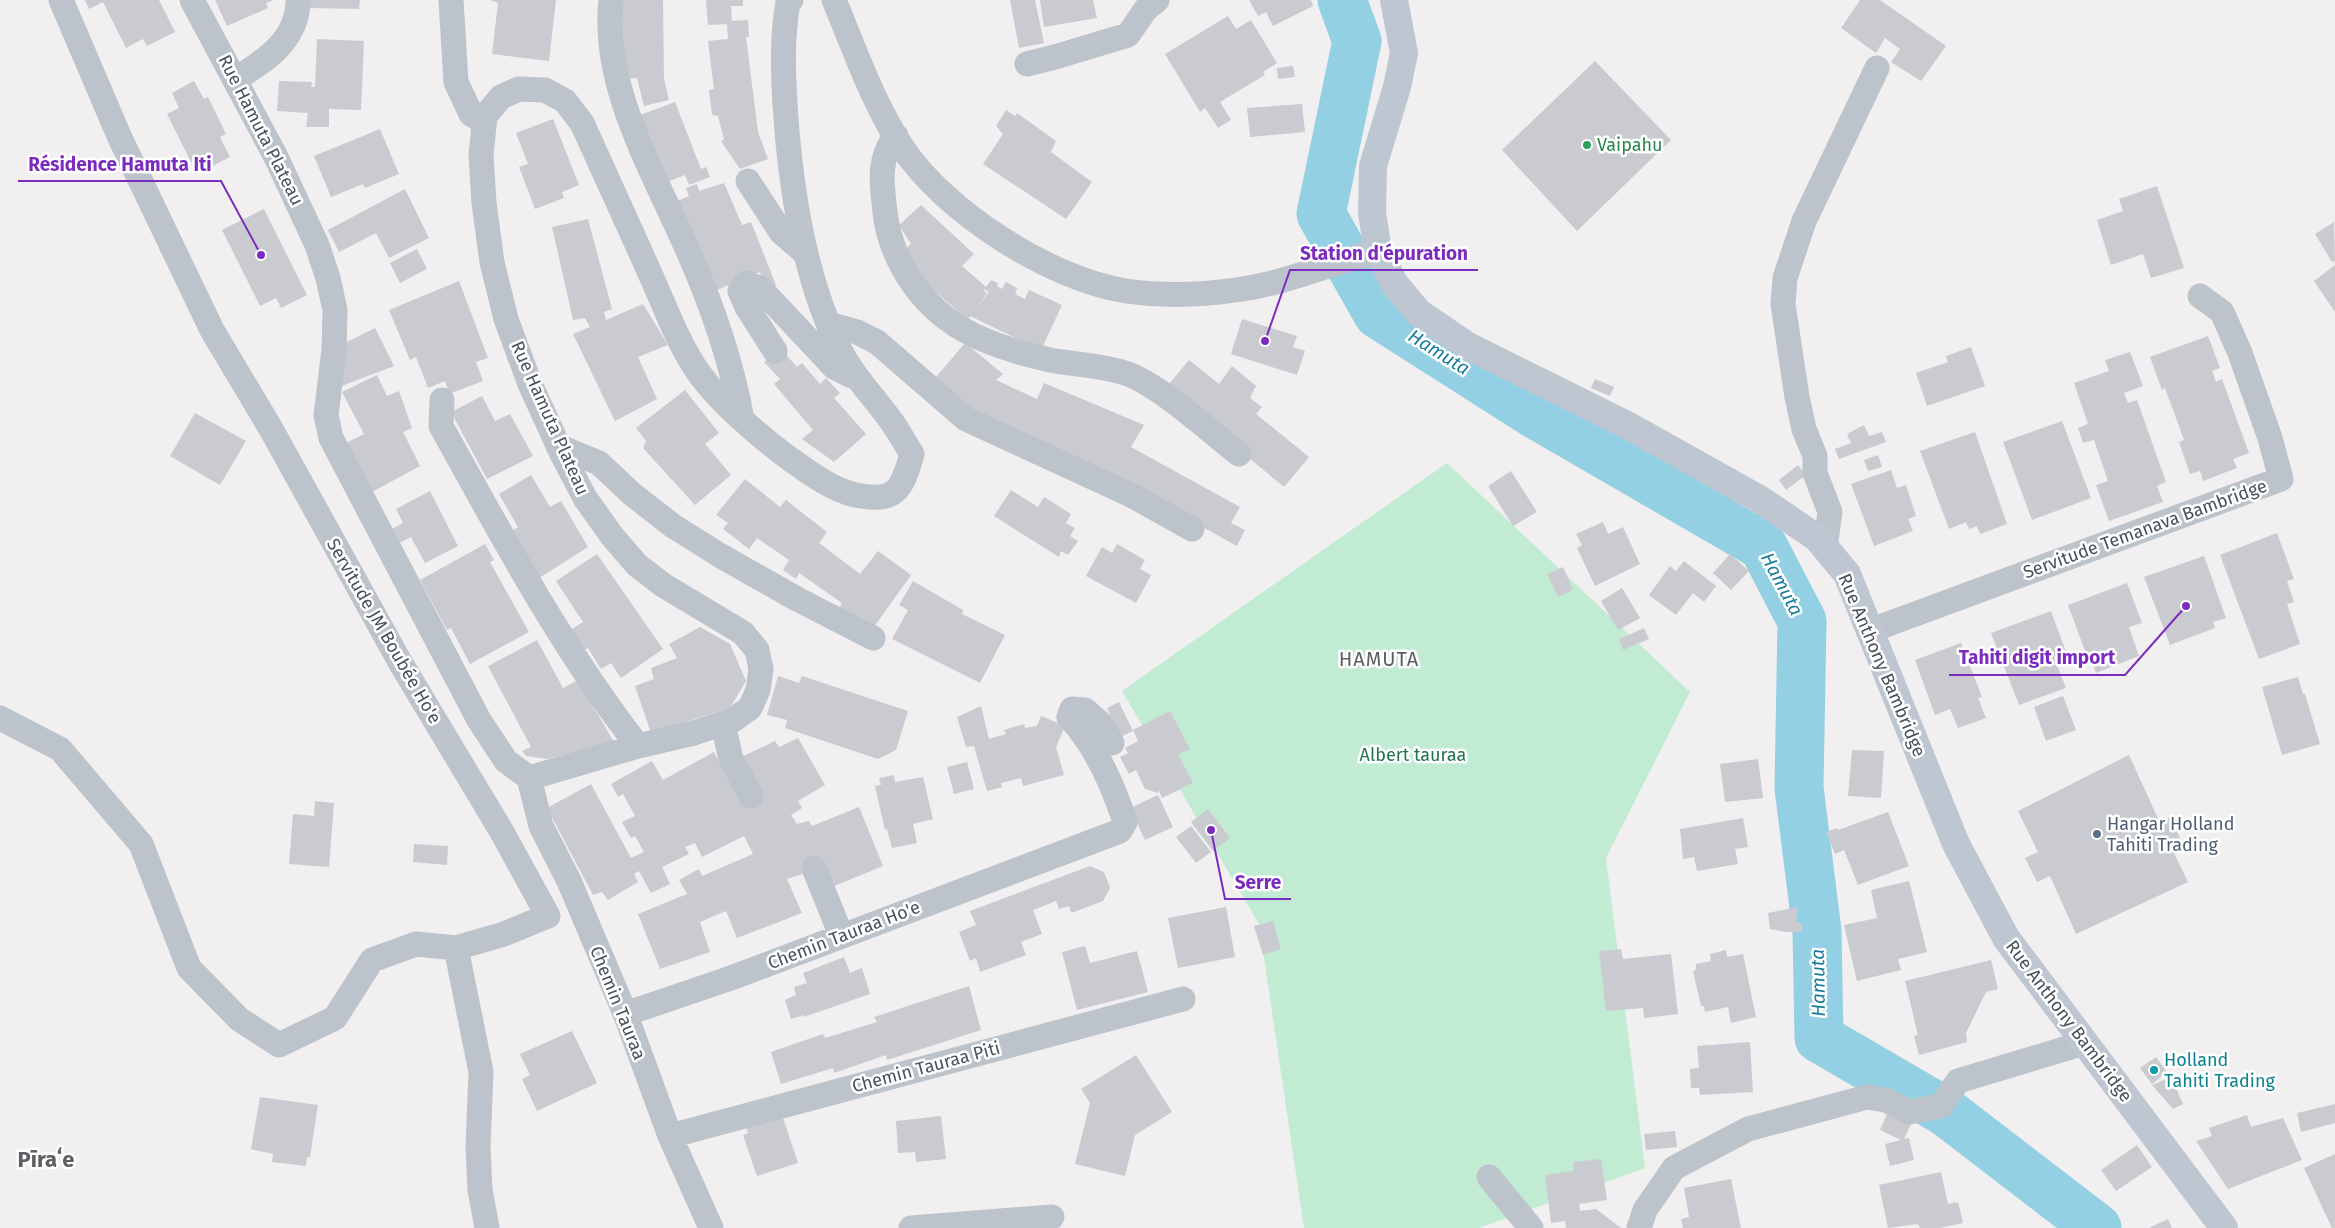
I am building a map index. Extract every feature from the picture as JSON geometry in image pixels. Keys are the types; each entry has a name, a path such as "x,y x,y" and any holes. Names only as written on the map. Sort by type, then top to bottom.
{"main road":[{"name":"Rue Anthony Bambridge","path":"1394,0 1404,53 1397,87 1372,166 1370,253 1418,312 1468,346 1627,425 1753,495 1817,538 1847,574 1872,630 1956,844 2006,938 2224,1228"}],"street":[{"name":"Servitude JM Boubée Ho'e","path":"61,0 120,138 212,330 271,430 400,662 502,832 548,916 504,934 456,948"},
{"name":"Rue Hamuta Plateau","path":"192,0 236,79 300,208 317,245 328,278 335,310 334,350 326,415 331,438 479,720 506,761 529,778 734,720 750,708 758,690 761,669 757,650 743,633 663,585 637,565 612,536 585,498 558,446 530,384 506,320 492,262 484,203 481,156 485,116 501,97 519,88 545,90 565,101 582,122 677,336 702,376 742,418 771,445 812,476 852,494 874,498 893,493 904,481 912,454 892,422 857,379 839,348 804,252 787,136 783,74 784,25 788,2 791,0"},
{"path":"236,79 277,51 290,35 298,10 298,0"},
{"path":"451,0 456,82 471,114 484,122"},
{"path":"611,0 611,47 624,101 648,162 710,304 735,378 742,418"},
{"path":"834,0 875,101 903,148 933,184 975,221 1022,252 1071,276 1126,291 1183,294 1236,290 1286,279 1329,264 1370,253"},
{"path":"1028,64 1055,58 1128,35 1146,9 1157,0"},
{"path":"1824,547 1830,512 1815,473 1815,456 1804,429 1797,398 1783,304 1785,278 1804,221 1877,68"},
{"path":"896,136 887,148 882,178 886,223 895,252 912,286 938,314 978,338 1024,354 1129,374 1154,388 1239,454"},
{"path":"748,181 781,232 804,252"},
{"path":"774,351 747,308 740,290 746,283 760,288 834,367 857,379"},
{"name":"Servitude Temanava Bambridge","path":"1872,630 2281,479 2270,438 2240,353 2226,320 2222,312 2200,296"},
{"path":"830,324 857,332 878,342 966,419 1133,496 1192,530"},
{"path":"442,400 441,426 532,589 602,700 638,746"},
{"path":"558,446 599,463 632,494 673,526 721,556 797,599 873,638"},
{"path":"1112,743 1101,724 1085,710 1072,709 1070,717 1088,739 1120,807 1135,802 1126,783"},
{"path":"0,718 60,749 141,844 189,968 239,1019 279,1045 335,1018 372,960 416,944 456,948 481,1072 478,1146 480,1190 487,1228"},
{"path":"723,724 731,759 751,796"},
{"name":"Chemin Tauraa","path":"529,778 541,826 569,881 625,1014 670,1136 711,1228"},
{"name":"Chemin Tauraa Ho'e","path":"625,1014 731,978 1120,831 1125,822 1120,807"},
{"path":"814,868 841,935"},
{"name":"Chemin Tauraa Piti","path":"670,1136 1183,999"},
{"path":"1639,1228 1645,1210 1674,1168 1748,1129 1867,1097 1886,1100 1909,1112 1941,1106 1958,1081 2084,1043"},
{"path":"1489,1177 1530,1228"},
{"path":"911,1228 1052,1217"}],"green space":[{"name":"Albert tauraa","path":"1447,463 1690,692 1606,858 1645,1168 1479,1228 1304,1228 1259,924 1122,691"}],"building":[{"path":"85,0 159,0 175,32 147,46 143,39 126,48 103,2 89,9"},
{"path":"215,0 274,0 266,3 268,8 227,26"},
{"path":"310,0 360,0 359,9 310,8"},
{"path":"490,0 556,0 549,61 492,54 498,3"},
{"path":"620,0 663,0 664,79 669,100 644,106 637,78 622,79"},
{"path":"706,0 743,0 743,6 731,6 732,21 748,20 749,37 746,37 758,132 768,159 740,169 721,141 724,140 718,116 712,115 709,90 714,89 708,41 728,39 727,24 708,25"},
{"path":"1010,0 1035,0 1044,43 1019,48"},
{"path":"1040,0 1093,0 1097,18 1044,27"},
{"path":"1249,0 1311,0 1313,6 1273,26 1266,12 1258,16"},
{"path":"1860,0 1880,0 1946,46 1921,81 1891,62 1900,49 1885,38 1876,53 1841,28"},
{"path":"1228,16 1236,29 1251,20 1277,63 1263,72 1265,75 1220,102 1231,120 1218,128 1205,108 1200,112 1165,54"},
{"path":"317,39 364,41 361,110 329,109 329,127 306,127 308,113 277,111 279,81 312,82 311,87 315,87"},
{"name":"Vaipahu","path":"1595,61 1671,140 1577,231 1502,150"},
{"path":"1293,66 1295,77 1278,79 1277,68"},
{"path":"194,81 204,99 208,97 226,134 220,137 230,157 197,174 167,114 179,108 172,93"},
{"path":"675,102 701,169 706,167 710,177 689,185 685,175 662,184 635,117"},
{"path":"1302,104 1305,132 1250,137 1247,108"},
{"path":"1006,110 1015,116 1017,113 1056,141 1051,152 1092,182 1066,219 983,164 1003,134 996,126"},
{"path":"553,119 579,185 562,192 564,198 535,209 519,167 528,164 516,133"},
{"path":"380,129 399,174 365,188 363,184 331,197 314,156"},
{"path":"724,183 742,225 751,222 776,285 766,289 760,272 712,292 675,202 689,196 686,188 697,184 699,191"},
{"path":"2157,186 2184,268 2151,278 2143,254 2111,265 2097,220 2123,211 2119,199"},
{"path":"405,189 429,238 389,258 376,233 339,252 328,230"},
{"path":"921,205 974,254 962,266 986,287 991,280 998,283 997,286 1002,289 1006,282 1017,288 1015,294 1025,299 1029,290 1062,305 1041,350 970,316 968,320 916,275 905,249 911,244 899,225","holes":["983,290 989,292 977,308 987,293"]},
{"path":"264,209 307,295 281,308 276,298 260,306 222,230"},
{"path":"588,219 612,309 604,312 606,320 643,304 668,345 638,357 657,399 615,421 573,334 590,327 585,318 573,320 552,227"},
{"path":"2334,222 2335,261 2332,262 2315,234"},
{"path":"417,249 427,269 400,283 390,263"},
{"path":"2335,265 2335,312 2314,281"},
{"path":"459,281 488,358 476,362 483,381 449,394 445,381 428,388 416,357 410,360 389,310"},
{"path":"1242,319 1297,336 1293,347 1305,351 1297,375 1231,354"},
{"path":"375,328 394,366 339,387 345,343"},
{"path":"2208,336 2220,368 2212,371 2216,382 2222,379 2249,453 2233,459 2237,468 2203,481 2200,471 2190,474 2179,442 2184,440 2165,388 2162,390 2150,357"},
{"path":"965,343 1003,374 996,380 1037,399 1044,383 1144,425 1131,447 1240,507 1231,523 1245,530 1237,546 1083,461 984,418 936,377"},
{"path":"1971,347 1985,386 1927,406 1916,373 1948,362 1946,356"},
{"path":"780,348 797,367 802,363 820,384 826,378 840,393 834,398 866,434 834,462 802,439 813,430 774,384 780,379 764,362"},
{"path":"2130,352 2143,386 2124,393 2128,403 2137,400 2166,482 2157,486 2163,502 2109,521 2096,485 2108,481 2094,440 2083,443 2078,428 2088,424 2074,383 2109,371 2105,360"},
{"path":"1189,360 1219,384 1232,366 1256,386 1250,398 1262,407 1256,414 1309,457 1284,487 1165,389"},
{"path":"377,375 387,396 399,391 412,428 403,432 420,466 372,492 346,443 364,434 342,392"},
{"path":"1595,379 1614,387 1610,396 1591,388"},
{"path":"685,390 719,433 705,444 731,475 695,505 643,448 646,441 636,428"},
{"path":"482,396 495,421 510,414 533,456 487,479 451,412"},
{"path":"195,413 246,441 220,485 170,456"},
{"path":"2062,421 2091,498 2032,520 2003,442"},
{"path":"1864,425 1869,436 1882,432 1886,442 1839,459 1835,449 1851,443 1847,434"},
{"path":"1975,432 2007,524 1980,534 1977,526 1969,529 1966,522 1949,529 1920,451"},
{"path":"1878,455 1882,467 1868,471 1864,460"},
{"path":"1798,465 1806,475 1786,490 1779,480"},
{"path":"1891,470 1897,488 1906,485 1916,516 1908,519 1913,531 1874,546 1851,484"},
{"path":"1511,471 1537,512 1513,526 1488,486"},
{"path":"531,475 550,507 561,501 588,547 536,580 507,534 518,527 499,494"},
{"path":"745,479 780,507 786,500 827,532 819,543 860,574 878,551 911,575 874,627 838,610 842,603 799,573 796,579 783,570 789,560 757,538 749,549 723,529 728,523 716,515"},
{"path":"1011,490 1038,507 1044,497 1071,514 1066,523 1075,528 1070,536 1078,541 1068,555 1061,551 1059,557 994,516"},
{"path":"430,491 458,546 425,563 411,537 399,543 392,529 403,523 396,509"},
{"path":"1603,522 1608,534 1623,527 1640,564 1595,586 1577,548 1582,545 1576,534"},
{"path":"2277,533 2294,579 2287,581 2294,602 2287,604 2300,644 2259,659 2220,555"},
{"path":"485,544 494,560 490,562 529,632 470,664 451,628 447,630 420,580"},
{"path":"1117,544 1145,560 1140,569 1151,575 1136,603 1086,576 1102,547 1112,553"},
{"path":"597,554 663,649 621,678 611,663 601,669 588,648 585,650 570,630 583,622 556,581"},
{"path":"1730,554 1749,571 1731,590 1713,573"},
{"path":"2204,556 2226,618 2213,622 2215,628 2170,645 2144,577"},
{"path":"1684,561 1716,586 1704,602 1693,593 1676,615 1649,595 1670,566 1676,571"},
{"path":"1563,567 1573,590 1558,597 1547,574"},
{"path":"913,581 963,610 962,614 1005,635 980,683 892,639 908,610 899,605"},
{"path":"2127,583 2142,623 2129,627 2139,656 2096,673 2091,658 2088,659 2068,605"},
{"path":"1622,588 1640,618 1618,630 1601,601"},
{"path":"2051,611 2066,652 2054,657 2066,688 2019,705 1991,633"},
{"path":"700,627 730,644 746,681 730,708 651,733 635,686 654,679 651,668 677,658 669,644"},
{"path":"1644,628 1649,639 1623,650 1619,639"},
{"path":"537,640 563,688 578,680 614,742 547,759 526,756 522,751 531,747 488,666"},
{"path":"1961,643 1982,697 1978,698 1986,718 1958,728 1950,709 1935,715 1915,660"},
{"path":"778,676 799,683 802,676 908,711 896,750 878,759 785,728 787,720 767,715"},
{"path":"2298,677 2320,744 2282,755 2262,687"},
{"path":"2063,696 2076,730 2046,741 2034,707"},
{"path":"1119,702 1133,731 1120,737 1107,708"},
{"path":"981,706 989,739 1006,734 1004,730 1024,724 1025,728 1037,726 1041,716 1065,726 1056,747 1064,775 1023,786 1021,778 1001,783 1002,787 987,791 974,746 966,747 957,717"},
{"path":"1170,711 1190,749 1178,754 1193,783 1162,798 1159,791 1158,793 1145,789 1136,770 1129,774 1120,757 1128,753 1125,748 1138,741 1133,730"},
{"path":"798,738 825,785 798,801 802,808 791,815 797,824 809,821 812,826 859,807 883,866 827,889 806,873 787,879 802,913 737,938 726,911 700,922 710,952 660,969 638,914 687,894 679,880 699,869 702,876 753,854 744,836 702,857 695,843 685,847 689,854 662,867 670,884 651,893 639,871 634,874 638,882 608,900 602,892 593,895 547,808 591,784 631,858 644,852 635,836 631,838 622,822 635,816 623,794 618,797 611,784 652,761 663,780 714,752 736,793 737,759 775,741 779,747"},
{"path":"1852,750 1884,751 1881,798 1848,796"},
{"name":"Hangar Holland Tahiti Trading","path":"2129,755 2161,825 2170,816 2180,838 2169,843 2188,882 2076,934 2050,876 2037,882 2025,858 2038,852 2018,811"},
{"path":"1758,759 1763,798 1725,802 1720,764"},
{"path":"967,762 974,789 954,794 947,767"},
{"path":"894,775 895,782 923,777 933,819 913,824 917,843 892,848 887,829 885,830 875,786 881,785 879,778"},
{"path":"1158,795 1173,827 1145,840 1130,808"},
{"path":"315,801 334,803 329,867 289,864 293,814 314,816"},
{"path":"1208,809 1230,838 1213,851 1191,822"},
{"path":"1888,812 1909,866 1858,885 1844,850 1835,854 1826,832 1837,828 1838,830"},
{"path":"1743,818 1748,847 1735,849 1738,864 1697,871 1694,857 1683,859 1680,829"},
{"path":"1191,826 1211,852 1196,863 1176,837"},
{"path":"414,844 448,846 447,865 413,862"},
{"path":"1090,866 1104,872 1110,888 1103,901 1074,912 1071,912 1069,906 1059,909 1056,901 1033,910 1042,934 1021,942 1026,955 980,972 976,958 970,961 959,932 976,925 970,911"},
{"path":"1909,881 1927,952 1898,959 1901,970 1857,981 1844,925 1877,918 1871,890"},
{"path":"1226,907 1235,957 1178,968 1168,918"},
{"path":"1798,907 1796,922 1802,923 1802,932 1770,929 1768,913"},
{"path":"1273,921 1281,949 1263,955 1254,926"},
{"path":"1085,946 1090,963 1137,951 1148,992 1077,1010 1062,952"},
{"path":"1621,949 1623,959 1671,954 1678,1014 1644,1018 1643,1008 1606,1011 1599,951"},
{"path":"1726,950 1727,957 1743,954 1756,1017 1731,1023 1728,1007 1705,1012 1704,1006 1701,1006 1693,971 1696,970 1696,964 1711,961 1710,954"},
{"path":"844,957 850,973 862,968 870,994 804,1017 804,1015 791,1019 785,1000 796,995 794,987 807,983 803,973"},
{"path":"1991,960 1998,989 1986,992 1966,1033 1967,1042 1919,1055 1914,1036 1918,1035 1905,981"},
{"path":"969,986 981,1030 887,1060 886,1055 834,1073 833,1068 781,1084 771,1052 823,1034 825,1038 877,1022 874,1017"},
{"path":"572,1031 597,1083 537,1111 522,1079 530,1075 520,1054"},
{"path":"1750,1042 1753,1092 1700,1095 1699,1088 1691,1088 1690,1069 1699,1068 1697,1046"},
{"path":"1136,1055 1172,1112 1135,1135 1125,1176 1075,1164 1090,1103 1081,1089"},
{"name":"Holland Tahiti Trading","path":"2156,1057 2167,1072 2152,1084 2140,1068"},
{"path":"2171,1077 2183,1104 2173,1109 2152,1085"},
{"path":"260,1097 318,1105 310,1157 307,1157 306,1166 272,1162 273,1154 251,1149"},
{"path":"2335,1104 2335,1123 2301,1132 2297,1113"},
{"path":"780,1109 798,1163 757,1176 743,1135 748,1133 744,1120"},
{"path":"1887,1114 1911,1124 1904,1139 1909,1138 1914,1160 1890,1166 1885,1144 1901,1140 1880,1130"},
{"path":"2247,1115 2251,1127 2283,1118 2302,1160 2228,1189 2196,1141 2212,1136 2209,1128"},
{"path":"941,1116 946,1159 916,1162 915,1152 898,1153 896,1121"},
{"path":"1675,1131 1677,1147 1646,1150 1644,1134"},
{"path":"2137,1145 2152,1167 2116,1191 2101,1170"},
{"path":"2335,1154 2335,1228 2332,1228 2304,1168"},
{"path":"1601,1159 1607,1200 1579,1204 1580,1211 1596,1209 1621,1228 1566,1228 1565,1221 1551,1223 1545,1175 1573,1171 1574,1162"},
{"path":"1941,1172 1948,1204 1958,1202 1963,1223 1940,1228 1920,1228 1918,1224 1888,1228 1879,1185"},
{"path":"1731,1179 1741,1228 1683,1228 1681,1219 1689,1217 1684,1188"},
{"path":"2168,1219 2172,1228 2149,1228"}],"waterway":[{"name":"Hamuta","path":"1342,0 1357,41 1321,214 1378,314 1535,414 1763,546 1802,621 1799,788 1817,931 1819,1038 1946,1112 2097,1228"}],"place":[{"name":"Vaipahu","path":"1587,145"},
{"name":"Résidence Hamuta Iti","path":"261,255"},
{"name":"Station d'épuration","path":"1265,341"},
{"name":"Tahiti digit import","path":"2186,606"},
{"name":"Serre","path":"1211,830"},
{"name":"Hangar Holland Tahiti Trading","path":"2097,834"},
{"name":"Holland Tahiti Trading","path":"2154,1070"}],"district":[{"name":"HAMUTA","path":"1379,659"},
{"name":"Pīraʻe","path":"46,1159"}]}
